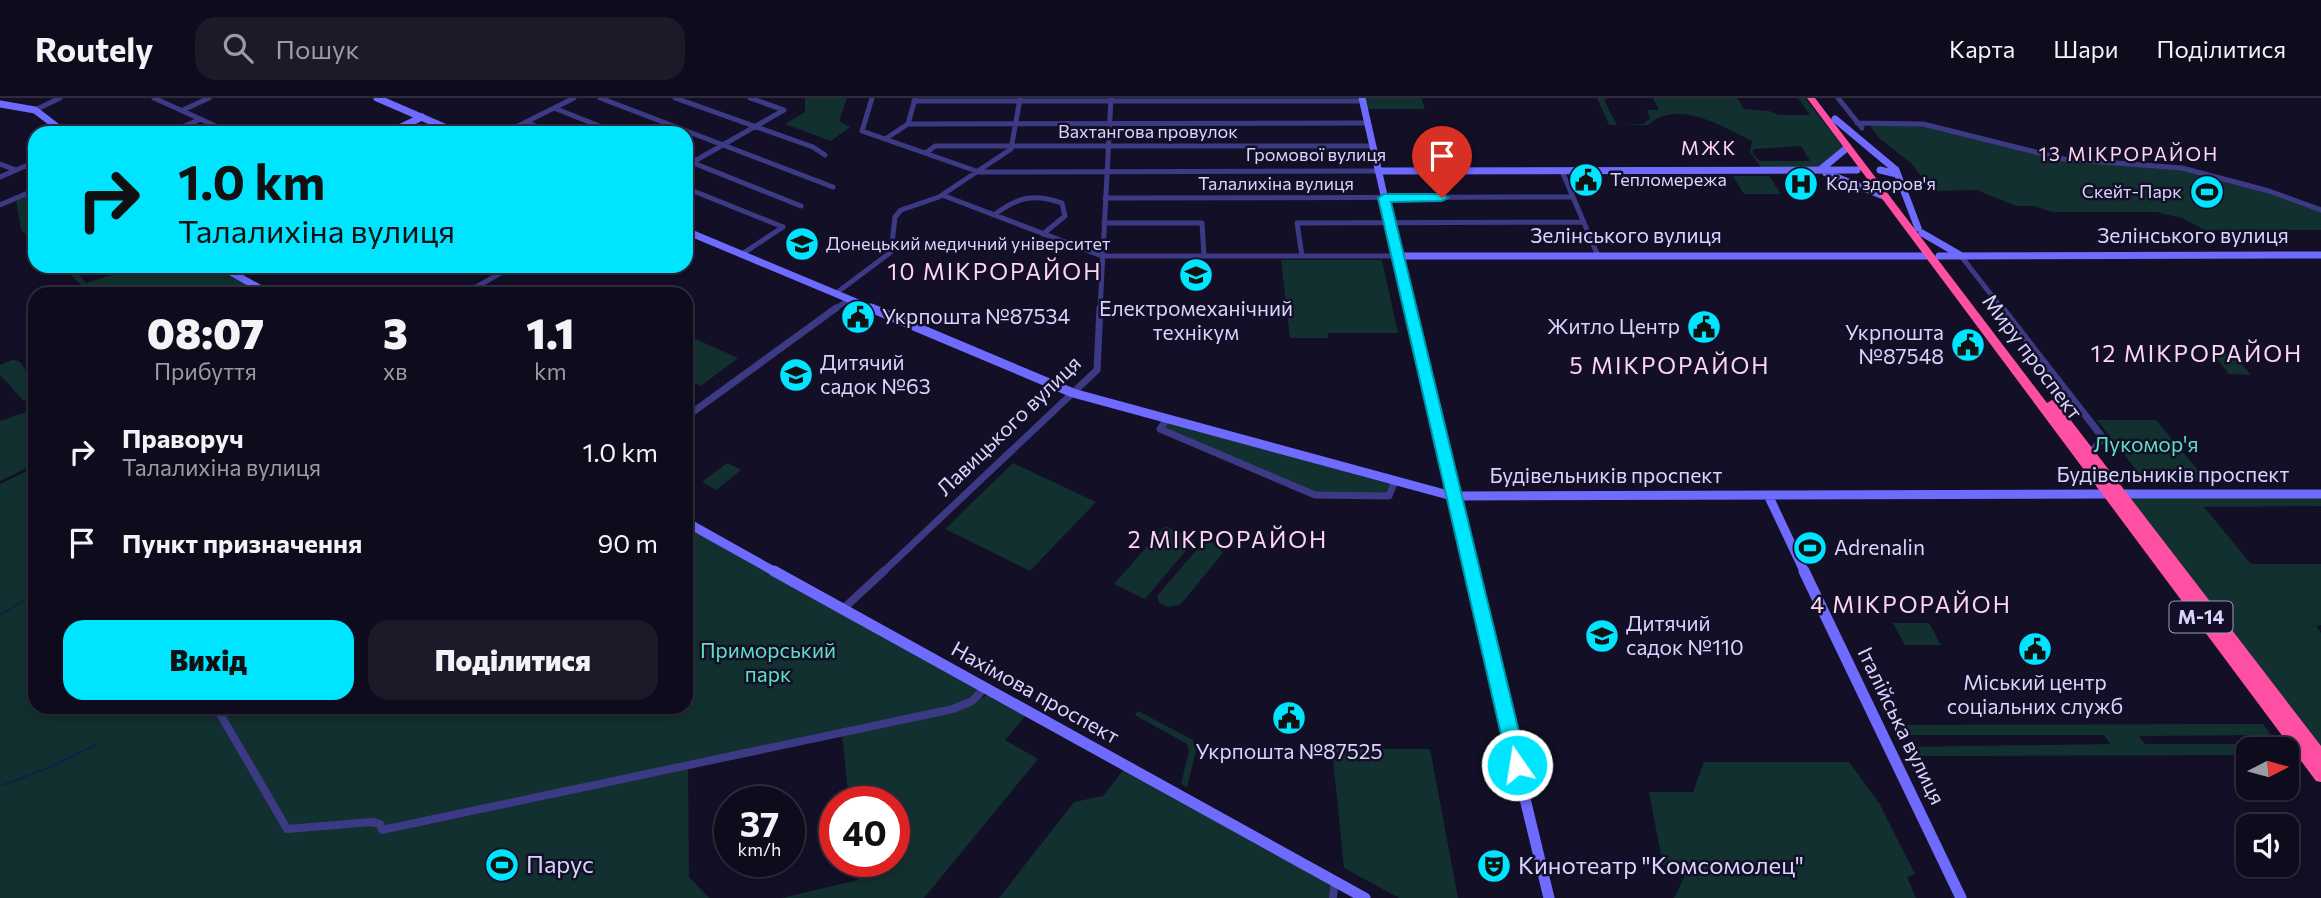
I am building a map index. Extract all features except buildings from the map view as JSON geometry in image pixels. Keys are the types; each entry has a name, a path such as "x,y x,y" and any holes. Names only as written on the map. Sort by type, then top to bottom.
{"highway":[{"name":"Миру проспект","path":"1811,98 1850,140 1886,197 2090,453 2115,494 2321,776"},
{"name":"Миру проспект","path":"1819,98 1920,231 1934,256 2115,494 2321,757"}],"street":[{"path":"35,110 60,98"},
{"path":"154,98 216,126"},
{"path":"183,110 209,98"},
{"path":"377,98 442,126"},
{"path":"518,126 574,98"},
{"path":"600,98 673,126"},
{"path":"675,98 793,140 825,155"},
{"path":"693,160 784,110 750,98"},
{"name":"Громової вулиця","path":"872,98 862,131 961,168 979,172 1857,170"},
{"path":"1838,98 1859,125"},
{"path":"908,124 915,100 1362,100 1452,496 1549,898"},
{"path":"835,294 891,252 895,217 901,210 942,195 979,172 1012,146 1019,100"},
{"name":"Лавицького вулиця","path":"843,610 1097,370 1111,100"},
{"path":"0,104 35,110 56,126"},
{"path":"554,108 599,126"},
{"path":"403,126 422,117"},
{"path":"184,126 201,119"},
{"path":"526,122 536,126"},
{"path":"885,139 908,124 1367,123"},
{"path":"1886,197 1819,170 1850,140 1859,125 1868,123 1934,126 2077,161 2182,168 2269,191 2321,210"},
{"path":"693,134 832,187"},
{"path":"1850,140 1900,177 1920,231 1961,256 2103,438 2090,453"},
{"name":"Вахтангова провулок","path":"926,153 935,146 1373,146"},
{"path":"0,164 16,170"},
{"path":"0,177 28,165"},
{"path":"693,165 801,206"},
{"path":"1562,171 1598,256"},
{"path":"693,191 783,227 742,254"},
{"path":"0,205 28,193"},
{"name":"Зелінського вулиця","path":"942,195 1102,256 2321,255"},
{"path":"994,215 1018,197 1038,195 1062,204 1065,216 1043,234"},
{"name":"Талалихіна вулиця","path":"1105,198 1573,197"},
{"path":"1301,256 1297,223 1584,222"},
{"path":"1104,223 1202,223 1204,256"},
{"name":"Будівельників проспект","path":"693,234 1073,393 1394,483 1452,496 2321,494"},
{"path":"233,273 258,287"},
{"path":"476,287 500,273"},
{"path":"693,413 849,299"},
{"path":"1167,419 1160,429 1315,495 1389,496 1394,483"},
{"name":"Італійська вулиця","path":"1768,495 1961,898"},
{"name":"Нахімова проспект","path":"693,526 1365,898"},
{"path":"220,714 287,829 375,822 382,830 953,709 972,701 986,687"},
{"path":"1333,898 1335,881"}],"green space":[{"path":"805,98 847,98 839,121 850,127 831,141 785,124 805,112"},
{"path":"1364,98 1421,98 1425,109 1367,109"},
{"path":"1597,98 1608,98 1604,100 1617,125 1609,125"},
{"path":"1653,98 1737,98 1744,109 1769,111 1779,115 1810,115 1798,98 1805,98 1844,148 1817,170 1763,170 1750,152 1752,141 1714,123 1673,114 1660,117 1648,125 1617,125 1643,124 1650,118 1647,110 1659,110","holes":["1801,146 1810,161 1759,161 1752,152 1754,149"]},
{"path":"1870,126 1923,126 2053,158 2183,170 2268,192 2321,212 2321,230 2205,230 2182,218 2156,212 2052,212 2034,206 2016,206 1977,190 1931,191 1912,164 1879,138"},
{"path":"1733,176 1769,176 1781,194 1744,194"},
{"path":"28,194 28,236 21,230 16,199"},
{"path":"1281,260 1382,260 1398,333 1328,333 1328,338 1290,338"},
{"path":"69,273 78,273 86,283 116,273 234,273 258,287 83,287"},
{"path":"693,338 738,358 701,386 693,382"},
{"path":"2212,353 2233,354 2251,375 2229,374"},
{"path":"12,360 19,361 23,366 28,374 28,402 23,400 0,375 0,365"},
{"path":"28,411 28,467 0,481 0,421"},
{"name":"Лукомор'я","path":"2097,420 2156,420 2207,481 2145,481"},
{"path":"1168,421 1390,484 1386,495 1316,493 1164,428"},
{"path":"727,463 741,470 716,490 702,482"},
{"path":"1013,463 1096,502 1030,571 945,529"},
{"name":"Приморський парк","path":"28,470 28,714 693,714 693,529 985,690 949,707 386,829 388,833 688,769 689,877 709,898 0,898 0,484"},
{"path":"2126,496 2321,496 2321,506 2204,507 2251,564 2321,564 2321,625 2316,626 2321,633 2321,750"},
{"path":"1165,526 1195,540 1145,599 1114,584"},
{"path":"1211,542 1220,546 1223,553 1180,605 1168,607 1159,603 1157,596 1200,546"},
{"path":"1893,623 1929,623 1941,645 1905,645"},
{"path":"990,693 1027,714 1005,740 1038,759 924,898 782,898 858,880 858,877 910,877 910,786 847,786 842,735 966,707"},
{"path":"1138,711 1193,740 1196,751 1187,787 1181,784 1189,751 1187,744 1135,715"},
{"path":"2263,724 2271,735 2139,736 2145,744 2236,744 2236,755 1907,756 1903,747 2110,744 2104,735 1897,735 1893,725"},
{"path":"1332,749 1430,749 1458,898 1399,898 1344,868"},
{"path":"1704,762 1849,762 1879,803 1915,874 1907,877 1916,898 1674,898 1690,865 1663,865 1649,792 1693,792"},
{"path":"1125,768 1334,885 1333,898 999,898 1074,802 1103,796"}],"waterway":[{"path":"0,615 28,598"},
{"path":"0,786 48,768 96,745"}],"place":[{"name":"Тепломережа","path":"1586,180"},
{"name":"Код здоров'я","path":"1801,184"},
{"name":"Скейт-Парк","path":"2207,192"},
{"name":"Донецький медичний університет","path":"802,244"},
{"name":"Електромеханічний технікум","path":"1196,275"},
{"name":"Укрпошта №87534","path":"858,317"},
{"name":"Житло Центр","path":"1704,327"},
{"name":"Укрпошта №87548","path":"1968,345"},
{"name":"Дитячий садок №63","path":"796,375"},
{"name":"Adrenalin","path":"1810,548"},
{"name":"Дитячий садок №110","path":"1602,636"},
{"name":"Міський центр соціальних служб","path":"2035,649"},
{"name":"Укрпошта №87525","path":"1289,718"},
{"name":"Парус","path":"502,865"},
{"name":"Кинотеатр \"Комсомолец\"","path":"1494,866"}],"district":[{"name":"МЖК","path":"1709,148"},
{"name":"13 МІКРОРАЙОН","path":"2129,154"},
{"name":"10 МІКРОРАЙОН","path":"995,272"},
{"name":"12 МІКРОРАЙОН","path":"2197,354"},
{"name":"5 МІКРОРАЙОН","path":"1670,366"},
{"name":"2 МІКРОРАЙОН","path":"1228,540"},
{"name":"4 МІКРОРАЙОН","path":"1911,605"}],"route":[{"path":"1442,198 1384,198 1517,765"}]}
